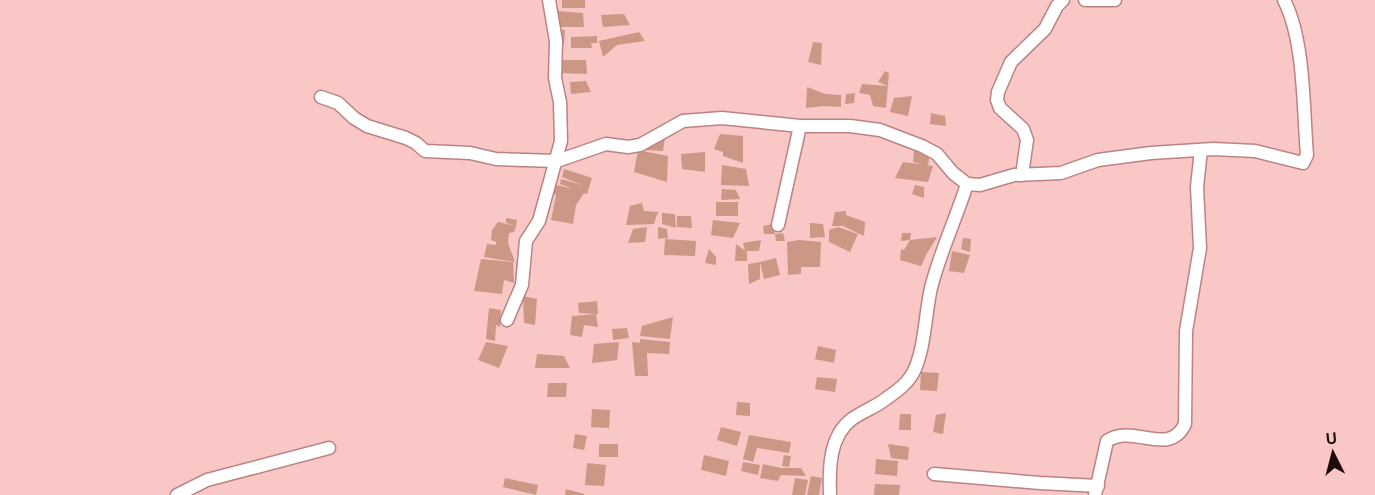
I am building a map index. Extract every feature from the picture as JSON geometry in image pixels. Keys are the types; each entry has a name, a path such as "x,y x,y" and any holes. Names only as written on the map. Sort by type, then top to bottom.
{"street":[{"path":"507,320 522,285 526,241 539,221 561,141 561,122 555,78 556,41 549,0"},
{"path":"1022,175 1027,140 1023,129 1000,108 997,100 998,92 1011,62 1046,29 1057,6 1063,0"},
{"path":"1085,0 1115,0"},
{"path":"321,97 338,104 367,126 406,138 425,151 470,153 496,159 557,161 606,144 628,147 640,145 683,121 722,118 800,126 850,126 880,130 937,154 967,184 980,185 1003,177 1061,173 1098,160 1151,153 1201,150 1255,151 1298,163 1305,160 1307,155 1299,59 1296,36 1284,0"},
{"path":"778,225 800,126"},
{"path":"934,474 1096,490 1107,441 1114,436 1166,440 1180,434 1185,424 1186,331 1200,248 1197,187 1201,150"},
{"path":"830,495 831,458 838,436 851,420 881,403 902,387 913,372 941,253 967,184"},
{"path":"177,495 207,480 329,448"}],"building":[{"path":"562,0 585,0 585,8 562,8"},
{"path":"557,11 583,13 584,27 557,27"},
{"path":"624,14 630,25 603,27 601,15"},
{"path":"555,29 565,30 564,44 556,44"},
{"path":"639,32 645,41 617,45 603,57 599,41"},
{"path":"597,36 597,43 591,43 592,48 571,48 571,37"},
{"path":"813,42 822,43 821,65 808,62"},
{"path":"554,60 586,60 587,74 560,73"},
{"path":"885,71 889,73 888,86 878,82"},
{"path":"586,81 591,92 571,94 570,82"},
{"path":"862,84 888,86 886,108 873,106 870,95 859,93"},
{"path":"807,87 825,94 841,95 841,107 806,108"},
{"path":"855,93 854,103 845,104 846,94"},
{"path":"912,96 908,116 890,112 894,98"},
{"path":"931,113 945,116 946,126 930,124"},
{"path":"720,134 743,136 743,163 723,156 723,152 714,149"},
{"path":"665,138 663,151 646,150 646,143"},
{"path":"638,150 668,156 667,182 634,172"},
{"path":"914,150 930,152 928,166 913,162"},
{"path":"705,152 705,172 682,169 681,154"},
{"path":"903,162 933,166 928,182 895,178"},
{"path":"722,165 746,169 749,186 721,185"},
{"path":"564,169 592,178 587,194 584,193 576,205 573,224 551,220 556,195 552,192 557,185 573,189 560,184 561,179 582,185 562,177"},
{"path":"915,185 924,187 924,198 912,194"},
{"path":"722,189 736,190 740,199 721,200"},
{"path":"716,202 738,202 738,216 716,216"},
{"path":"642,203 644,211 658,212 654,224 626,225 630,206"},
{"path":"846,211 846,215 865,222 864,236 843,226 832,226 835,212"},
{"path":"662,213 675,214 676,228 662,224"},
{"path":"677,216 691,216 692,228 677,227"},
{"path":"506,218 517,220 516,226 506,223"},
{"path":"713,220 740,223 733,238 711,235"},
{"path":"498,222 516,226 514,232 509,233 508,243 515,262 484,257 487,244 496,245 496,242 491,240 492,230"},
{"path":"810,223 823,224 825,237 810,238"},
{"path":"773,224 775,234 764,234 763,226"},
{"path":"647,227 645,242 628,243 633,229"},
{"path":"658,227 667,229 668,238 658,239"},
{"path":"838,227 858,234 850,252 829,242 829,230"},
{"path":"783,233 785,241 776,241 775,234"},
{"path":"902,233 911,233 910,240 901,241"},
{"path":"937,237 921,266 900,260 901,249 904,250 910,240"},
{"path":"963,238 971,239 970,252 961,249"},
{"path":"665,239 696,241 695,256 664,255"},
{"path":"761,240 759,251 745,251 743,243"},
{"path":"799,240 821,242 820,267 801,267 801,274 788,275 787,242"},
{"path":"736,244 747,252 747,261 735,261"},
{"path":"709,249 716,257 716,265 705,263"},
{"path":"952,251 970,255 964,273 949,271"},
{"path":"776,258 780,275 764,279 760,262"},
{"path":"481,259 513,262 514,283 504,280 502,294 474,291"},
{"path":"760,262 760,279 749,284 748,264"},
{"path":"523,296 537,299 535,325 524,323"},
{"path":"597,301 598,314 579,313 578,303"},
{"path":"489,308 501,310 500,327 496,325 495,341 486,339"},
{"path":"596,314 598,327 584,325 582,337 570,335 572,316"},
{"path":"673,317 670,339 640,336 642,326"},
{"path":"627,328 629,338 613,340 612,329"},
{"path":"640,339 670,342 669,354 647,353 648,376 635,376 632,342 640,343"},
{"path":"486,342 508,346 499,368 478,360"},
{"path":"619,342 617,360 592,363 594,344"},
{"path":"818,346 836,350 834,363 815,359"},
{"path":"537,354 564,356 570,368 535,368"},
{"path":"921,372 939,373 937,391 920,390"},
{"path":"817,377 837,379 835,392 815,389"},
{"path":"548,383 567,383 566,397 547,397"},
{"path":"737,402 750,403 750,416 736,415"},
{"path":"592,409 610,410 609,428 591,427"},
{"path":"946,413 943,434 933,432 936,415"},
{"path":"900,414 911,414 911,430 899,430"},
{"path":"721,427 741,432 737,446 717,440"},
{"path":"575,434 587,436 584,450 573,448"},
{"path":"749,435 791,442 789,453 757,448 753,462 743,459"},
{"path":"599,444 618,444 618,457 599,457"},
{"path":"888,444 909,447 908,460 891,458"},
{"path":"704,455 729,461 726,476 701,470"},
{"path":"784,455 791,456 789,467 782,466"},
{"path":"876,459 898,461 897,476 875,474"},
{"path":"743,462 760,465 758,475 741,471"},
{"path":"587,463 606,465 604,486 585,485"},
{"path":"763,464 781,468 801,468 806,476 781,475 778,481 760,478"},
{"path":"811,476 822,478 819,495 807,495"},
{"path":"505,478 538,485 536,495 503,487"},
{"path":"795,478 808,480 805,495 792,495"},
{"path":"875,484 900,485 899,495 874,495"},
{"path":"566,489 584,494 584,495 565,495"}]}
